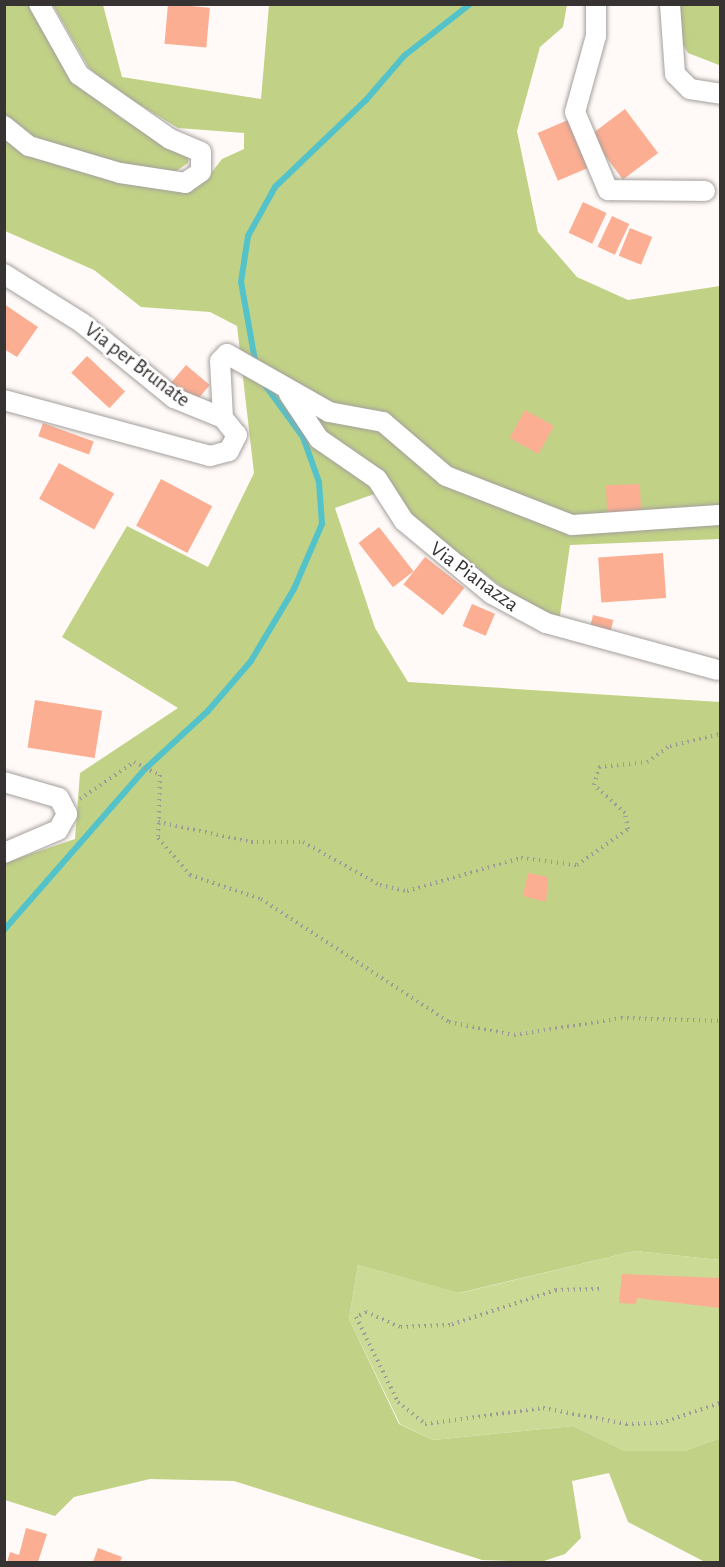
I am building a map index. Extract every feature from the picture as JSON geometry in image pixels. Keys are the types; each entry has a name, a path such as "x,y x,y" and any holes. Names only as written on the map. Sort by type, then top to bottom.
{"street":[{"path":"4,126 29,146 120,173 185,183 201,172 201,152 170,139 79,75 39,4"},
{"path":"596,4 596,36 574,112 608,190 705,191"},
{"path":"670,4 675,74 690,89 720,94"},
{"name":"Via per Brunate","path":"4,274 82,323 174,398 223,418"},
{"name":"Via Pianazza","path":"223,418 223,356 233,355 251,372 289,394 329,412 383,422 446,476 572,525 720,515"},
{"name":"Via Pianazza","path":"289,394 319,439 377,479 404,521 492,594 546,623 718,670"},
{"path":"4,400 210,456 229,451 235,443 233,426 223,418"},
{"path":"4,782 59,798 66,810 64,824 4,853"}],"path":[{"path":"158,822 251,842 303,842 380,885 407,891 521,858 577,865 628,829 625,813 594,785 599,767 647,762 670,746 720,734"},
{"path":"59,798 84,800 134,762 160,775 158,838 190,875 261,899 449,1023 514,1035 621,1018 720,1020"},
{"path":"599,1289 556,1290 450,1325 400,1327 366,1312 356,1317 398,1402 411,1418 425,1424 543,1408 626,1424 661,1423 720,1403"}],"green space":[{"path":"4,5 33,5 81,85 121,118 188,157 188,163 175,172 122,166 32,137 5,116"},
{"path":"53,5 103,5 122,77 261,99 269,5 567,5 563,27 540,47 517,131 538,232 577,277 628,300 720,286 720,539 570,545 558,629 377,493 335,508 375,628 408,682 720,702 720,1260 635,1251 459,1293 358,1265 349,1319 399,1424 433,1440 573,1426 625,1451 684,1451 720,1438 720,1562 705,1562 628,1522 609,1473 572,1481 581,1538 565,1554 541,1562 482,1560 234,1481 150,1479 74,1497 55,1516 5,1500 4,863 75,839 80,773 178,708 62,637 127,526 208,567 254,473 237,326 210,312 141,307 94,270 5,231 5,134 30,149 205,181 222,159 244,149 244,133 178,128 117,91 89,68"},
{"path":"677,5 720,5 719,65 688,53 679,37"},
{"path":"635,1251 720,1260 720,1438 684,1451 625,1451 573,1426 433,1440 400,1424 349,1319 358,1265 460,1293"}],"building":[{"path":"168,4 210,8 206,48 165,44"},
{"path":"625,109 658,153 623,179 590,135"},
{"path":"568,120 588,168 558,181 538,133"},
{"path":"583,202 607,213 592,244 569,233"},
{"path":"612,216 629,224 615,255 598,247"},
{"path":"630,228 652,237 641,265 619,256"},
{"path":"4,304 38,327 17,357 4,349"},
{"path":"87,356 125,391 109,408 71,373"},
{"path":"186,365 210,385 195,403 171,383"},
{"path":"525,410 554,426 538,454 509,438"},
{"path":"43,423 94,441 89,455 38,436"},
{"path":"59,463 114,494 94,529 39,499"},
{"path":"161,479 212,506 187,553 136,526"},
{"path":"640,484 641,511 607,512 606,485"},
{"path":"379,527 413,571 393,587 359,543"},
{"path":"663,553 666,598 601,602 598,558"},
{"path":"425,557 464,588 443,615 403,585"},
{"path":"472,604 495,614 486,636 463,626"},
{"path":"593,615 613,620 610,635 589,630"},
{"path":"35,700 102,711 95,758 27,747"},
{"path":"528,873 548,877 546,902 523,896"},
{"path":"622,1274 720,1278 720,1308 637,1298 636,1304 619,1303"},
{"path":"26,1528 47,1534 38,1562 7,1562 10,1552 19,1555"},
{"path":"98,1548 122,1557 120,1562 93,1562"}],"waterway":[{"path":"256,366 241,282 248,236 275,187 366,100 404,56 470,4"},
{"path":"4,930 144,770 208,711 251,661 294,589 322,524 319,482 303,437 262,381"}]}
